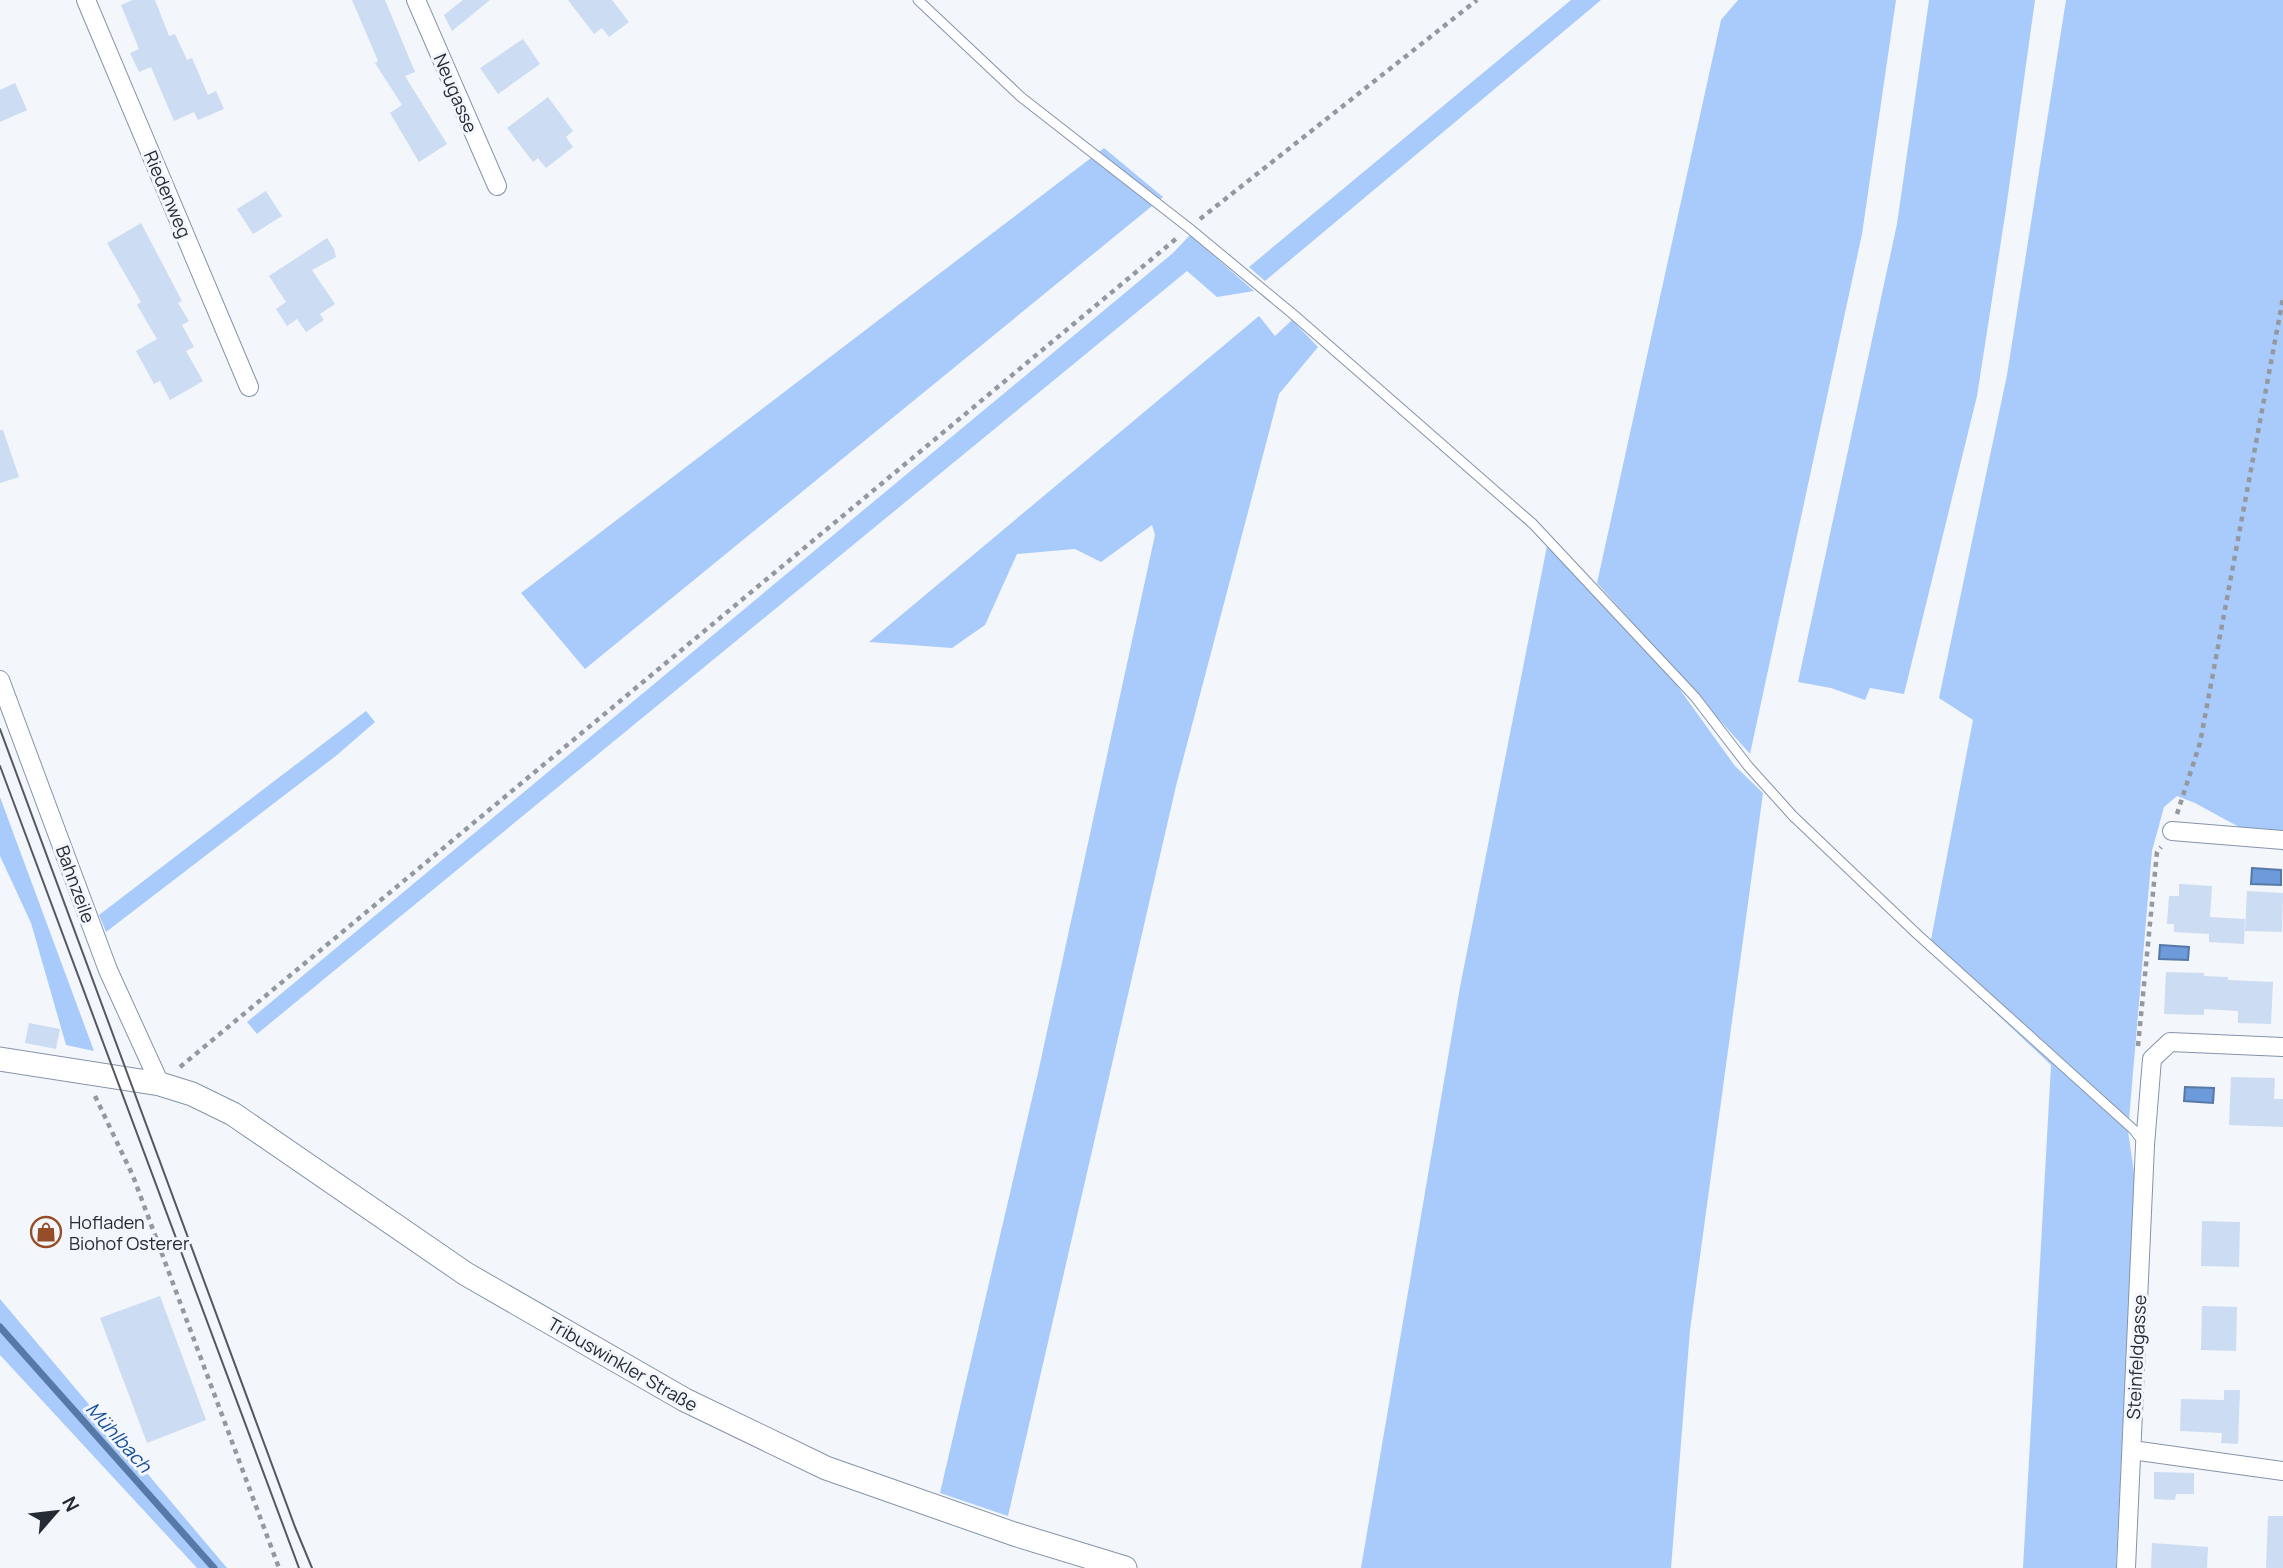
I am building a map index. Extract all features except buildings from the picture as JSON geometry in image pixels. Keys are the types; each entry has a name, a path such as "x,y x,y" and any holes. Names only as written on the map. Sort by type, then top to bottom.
{"street":[{"name":"Riedenweg","path":"86,0 249,387"},
{"name":"Neugasse","path":"416,0 497,186"},
{"name":"Bahnzeile","path":"0,680 108,970 160,1084"},
{"path":"2172,831 2283,840"},
{"name":"Steinfeldgasse","path":"2126,1568 2145,1145 2152,1059 2170,1042 2283,1047"},
{"name":"Tribuswinkler Straße","path":"0,1059 160,1084 192,1094 233,1114 466,1273 685,1400 826,1468 1014,1534 1125,1568"},
{"path":"2132,1450 2283,1471"}],"lane":[{"path":"918,0 1021,97 1189,228 1294,315 1533,524 1695,697 1748,766 1793,816 1917,934 2134,1130 2145,1145"}],"path":[{"path":"160,1084 1189,228 1477,0"},
{"path":"2138,1052 2157,852 2172,831 2200,743 2283,298"},
{"path":"84,1074 133,1176 279,1568"}],"shaded area":[{"path":"1571,0 1601,0 1265,281 1249,267"},
{"path":"1738,0 1896,0 1862,234 1750,754 1597,583 1721,20"},
{"path":"1929,0 2035,0 1977,396 1904,694 1870,688 1865,700 1831,688 1798,682 1897,224"},
{"path":"2066,0 2283,0 2283,851 2177,796 2164,807 2152,851 2128,1131 2135,1179 2116,1568 2023,1568 2051,1065 1929,950 1973,720 1939,698 2007,375"},
{"path":"1104,148 1163,197 585,669 521,593"},
{"path":"1190,235 1254,291 1217,297 1187,271 257,1034 247,1022 1173,253"},
{"path":"1259,316 1275,336 1292,320 1318,347 1279,394 1176,786 1008,1516 940,1493 1038,1073 1155,535 1152,525 1101,562 1075,549 1017,554 985,625 952,648 869,642"},
{"path":"1547,546 1668,673 1735,766 1763,793 1690,1330 1671,1568 1361,1568 1460,987"},
{"path":"366,711 375,722 337,755 106,932 99,915"},
{"path":"0,797 94,1051 66,1045 31,923 0,856"},
{"path":"2252,868 2281,870 2281,885 2251,884"},
{"path":"2160,945 2189,947 2188,960 2159,959"},
{"path":"2185,1087 2214,1088 2213,1103 2184,1101"},
{"path":"0,1299 227,1568 197,1568 0,1355"}],"waterway":[{"name":"Mühlbach","path":"0,1327 214,1568"}],"tram line":[{"path":"0,729 312,1568"},
{"path":"0,766 299,1568"}],"place":[{"name":"Hofladen Biohof Osterer","path":"46,1232"}]}
